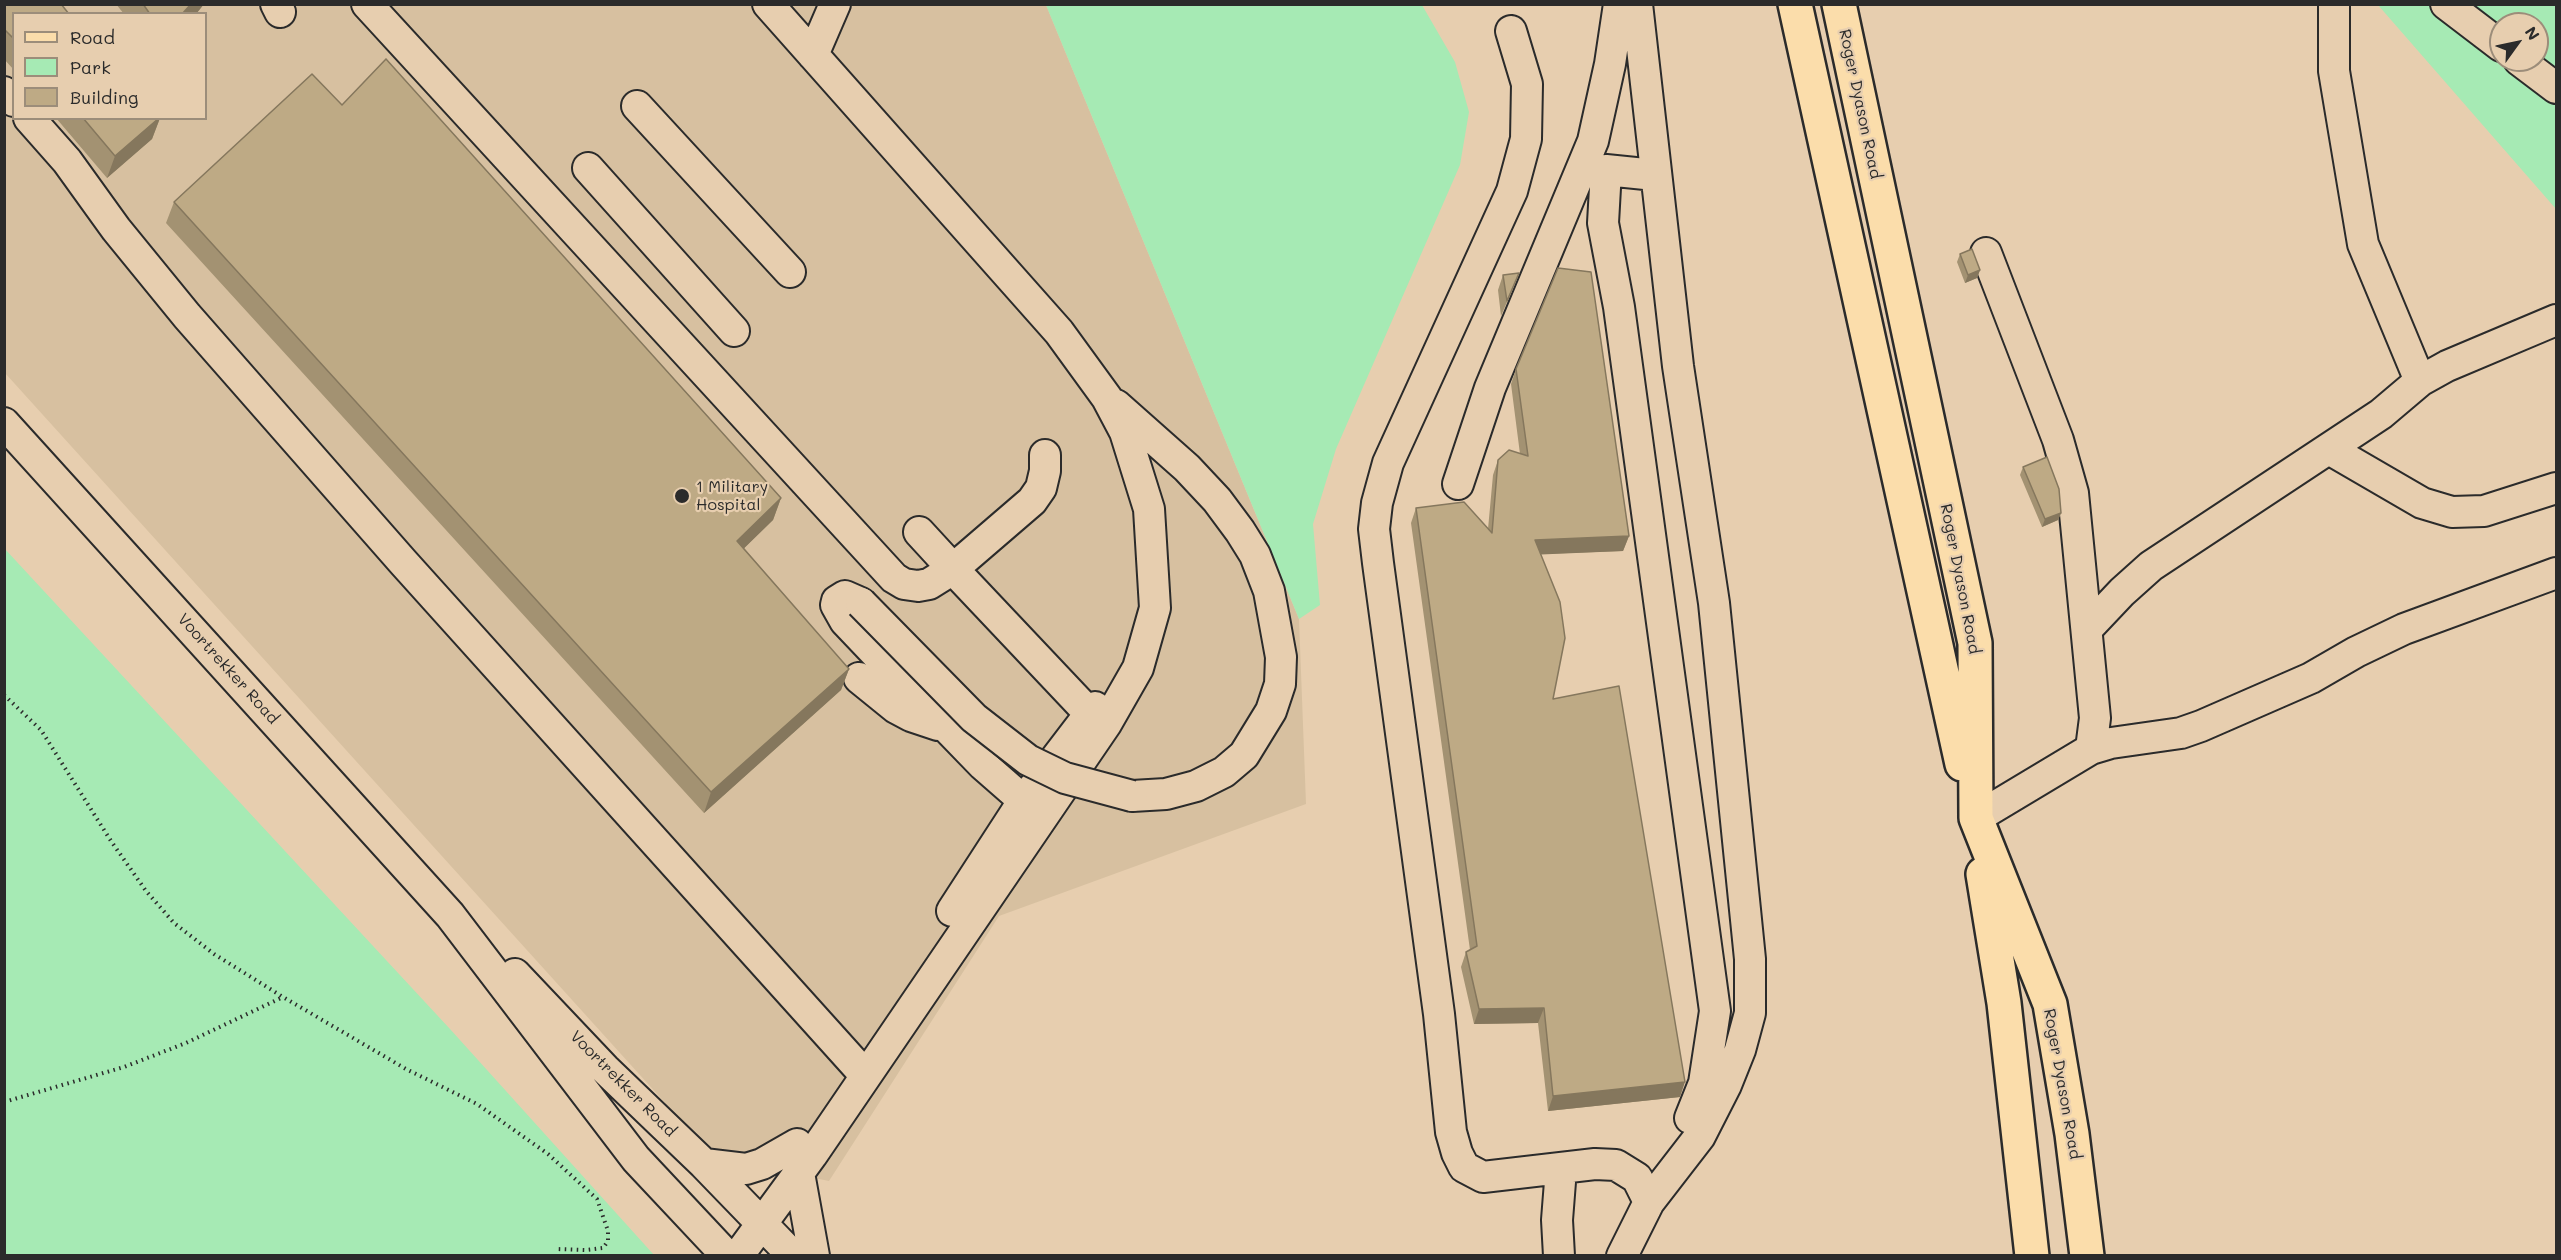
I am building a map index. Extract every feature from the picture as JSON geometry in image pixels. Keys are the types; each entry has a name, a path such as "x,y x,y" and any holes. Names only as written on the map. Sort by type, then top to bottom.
{"main road":[{"path":"1795,4 1972,809 2004,1003 2032,1256"},
{"name":"Roger Dyason Road","path":"1839,4 1975,643 1976,818 2050,1004 2072,1134 2087,1256"}],"street":[{"path":"367,4 894,578 904,584 918,586 929,584 953,569 1032,501 1041,488 1045,471 1045,455"},
{"path":"813,55 835,4"},
{"path":"1458,484 1491,388 1593,141 1610,64 1619,4"},
{"path":"1637,4 1678,366 1714,603 1750,959 1750,1013 1740,1050 1726,1085 1700,1136 1643,1190"},
{"path":"2334,4 2334,71 2363,244 2420,381"},
{"path":"2446,4 2489,37"},
{"path":"727,1254 798,1158 1033,809 1098,719 1127,690 1147,643 1155,608 1149,509 1125,432 1107,398 1059,333 813,55 780,7"},
{"path":"1511,32 1527,84 1528,112 1526,139 1512,191 1457,306 1388,463 1377,503 1374,529 1439,1014 1451,1132 1457,1153 1464,1167 1483,1177 1605,1163 1616,1165 1643,1190"},
{"path":"2535,72 2556,88"},
{"path":"638,106 790,272"},
{"path":"31,120 68,161 116,229 187,316 403,562 679,866 858,1068"},
{"path":"1593,141 1606,170 1603,194 1605,239 1619,307 1714,1011 1704,1083 1691,1115 1643,1190 1622,1256"},
{"path":"588,168 734,331"},
{"path":"1606,170 1655,175"},
{"path":"1986,253 2066,467 2076,516 2095,718 2091,749"},
{"path":"2087,629 2122,592 2151,566 2381,414 2420,381 2447,366 2556,321"},
{"path":"1033,809 946,727 845,621 836,605 837,601 845,596 861,603 974,718 1028,760 1065,778 1132,796 1166,794 1196,786 1224,772 1244,755 1271,711 1280,684 1281,657 1269,591 1255,555 1217,500 1187,468 1107,398"},
{"name":"Voortrekker Road","path":"4,423 450,915 636,1159 727,1254"},
{"path":"2329,449 2422,503 2452,512 2484,511 2556,488"},
{"path":"919,532 1098,719"},
{"path":"1976,818 2091,749 2131,739 2181,733 2201,726 2311,678 2356,652 2404,629 2556,573"},
{"path":"859,678 910,716 946,727"},
{"name":"Voortrekker Road","path":"450,915 525,983 605,1070 704,1164 793,1256"},
{"path":"1714,1011 1750,1013"},
{"path":"704,1164 746,1169 798,1158"},
{"path":"798,1158 814,1256"},
{"path":"1559,1256 1557,1220 1561,1169"}],"path":[{"path":"4,695 41,730 111,841 146,891 174,923 214,954 283,997 405,1069 477,1104 548,1154 597,1199 608,1231 608,1241 603,1248 555,1249"},
{"path":"4,1102 124,1067 186,1043 283,997"}],"shaded area":[{"name":"1 Military Hospital","path":"4,5 1046,5 1299,619 1306,804 999,916 829,1181 715,1158 5,373"}],"green space":[{"path":"1046,5 1422,5 1455,62 1469,112 1460,165 1336,449 1313,524 1320,605 1299,619"},
{"path":"2378,5 2556,5 2556,209"},
{"path":"4,548 450,1029 654,1255 5,1255"}],"building":[{"path":"4,4 61,4 67,12 12,12 12,37 4,29"},
{"path":"143,4 191,4 184,12 149,12"},
{"name":"1 Military Hospital","path":"386,59 781,498 737,541 849,669 711,792 174,202 312,74 342,105"},
{"path":"85,120 157,120 115,156"},
{"path":"1972,249 1980,270 1968,275 1960,254"},
{"path":"1558,268 1591,272 1629,536 1535,540 1560,602 1565,638 1553,699 1619,686 1685,1082 1553,1096 1544,1008 1479,1009 1466,952 1477,946 1416,508 1464,502 1492,533 1498,460 1509,450 1528,456 1516,369"},
{"path":"1519,273 1507,301 1503,275"},
{"path":"2047,457 2059,489 2061,513 2045,519 2023,467"}],"place":[{"name":"1 Military Hospital","path":"682,496"}]}
